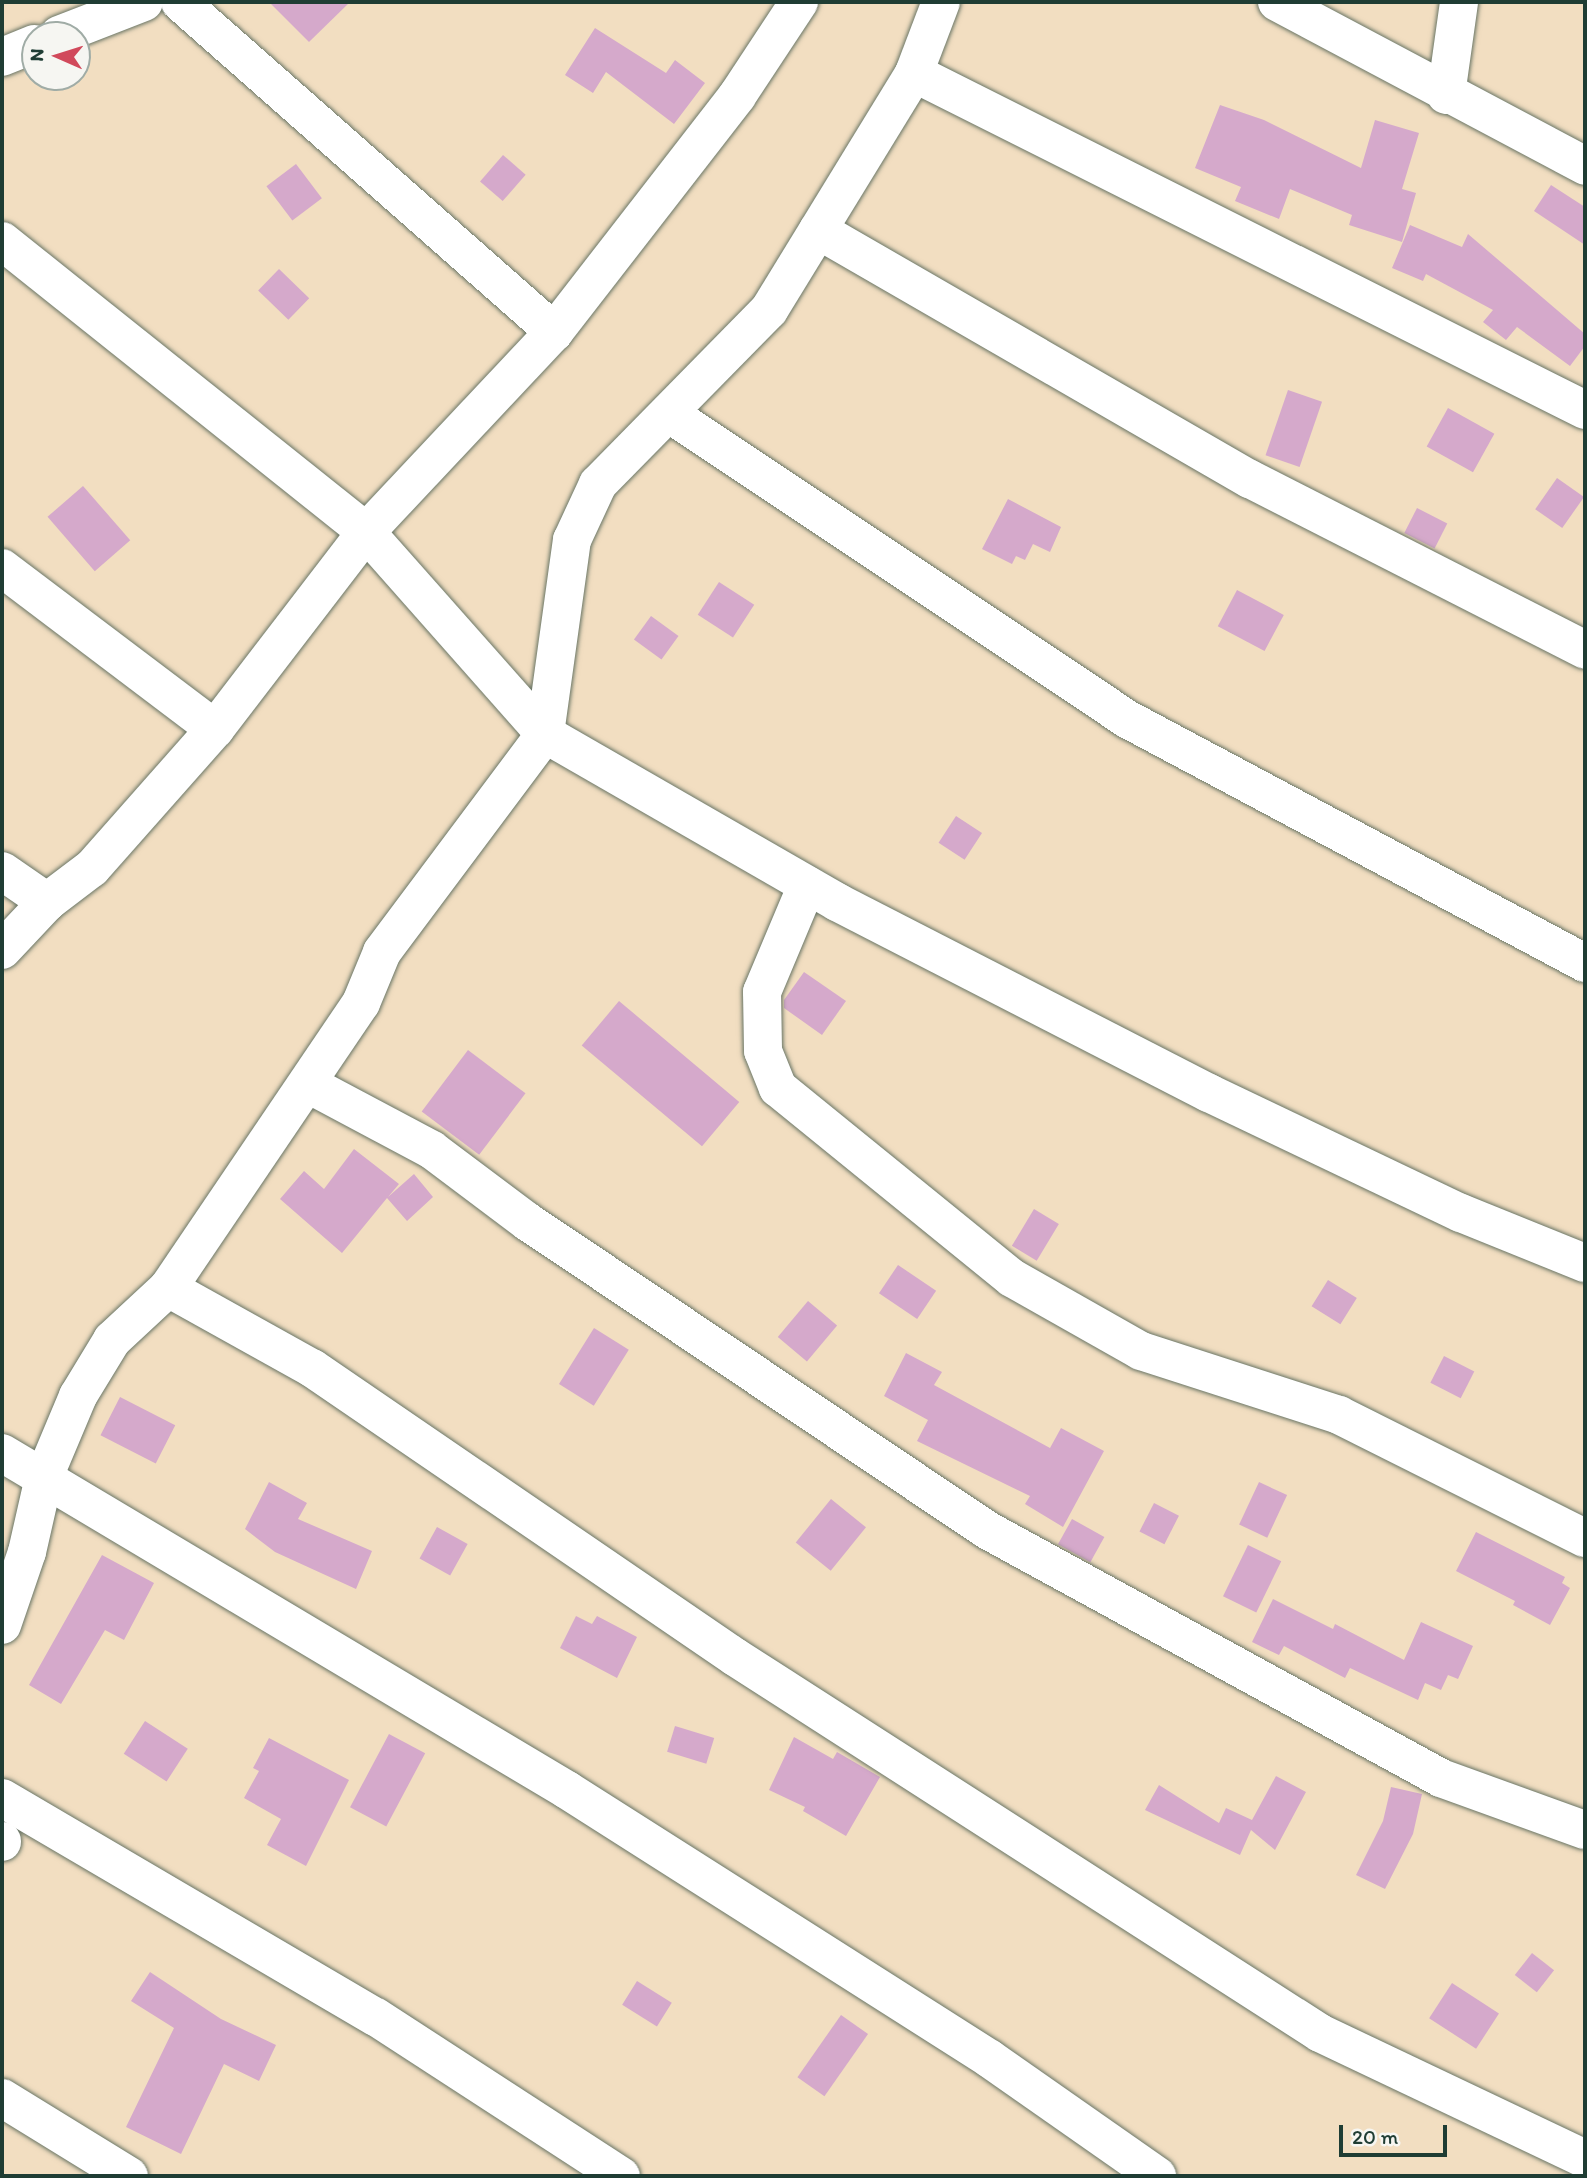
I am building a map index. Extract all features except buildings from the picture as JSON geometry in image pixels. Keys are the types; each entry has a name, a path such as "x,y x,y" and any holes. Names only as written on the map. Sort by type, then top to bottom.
{"street":[{"path":"91,23 144,2"},
{"path":"180,2 554,332"},
{"path":"2,950 47,902 92,868 215,729 366,532 554,332 737,96 799,2"},
{"path":"2,1625 44,1477 78,1396 112,1340 168,1288 361,1003 382,952 545,734 572,540 598,484 670,414 769,310 914,73 941,2"},
{"path":"1277,2 1446,95 1489,112 1585,166"},
{"path":"1446,95 1459,2"},
{"path":"2,57 21,50"},
{"path":"914,73 1585,410"},
{"path":"818,230 1251,479 1585,650"},
{"path":"2,241 366,532 545,734 807,885 1209,1093 1461,1213 1585,1263"},
{"path":"670,414 1127,719 1585,963"},
{"path":"2,568 215,729"},
{"path":"2,871 47,902"},
{"path":"807,885 762,992 764,1051 778,1088 1012,1278 1141,1351 1339,1415 1585,1538"},
{"path":"308,1084 432,1150 528,1222 986,1530 1441,1778 1585,1830"},
{"path":"168,1288 312,1368 735,1657 1320,2033 1585,2159"},
{"path":"2,1453 567,1790 990,2059 1157,2176"},
{"path":"2,1798 376,2017 621,2176"},
{"path":"2,2098 129,2176"}]}
